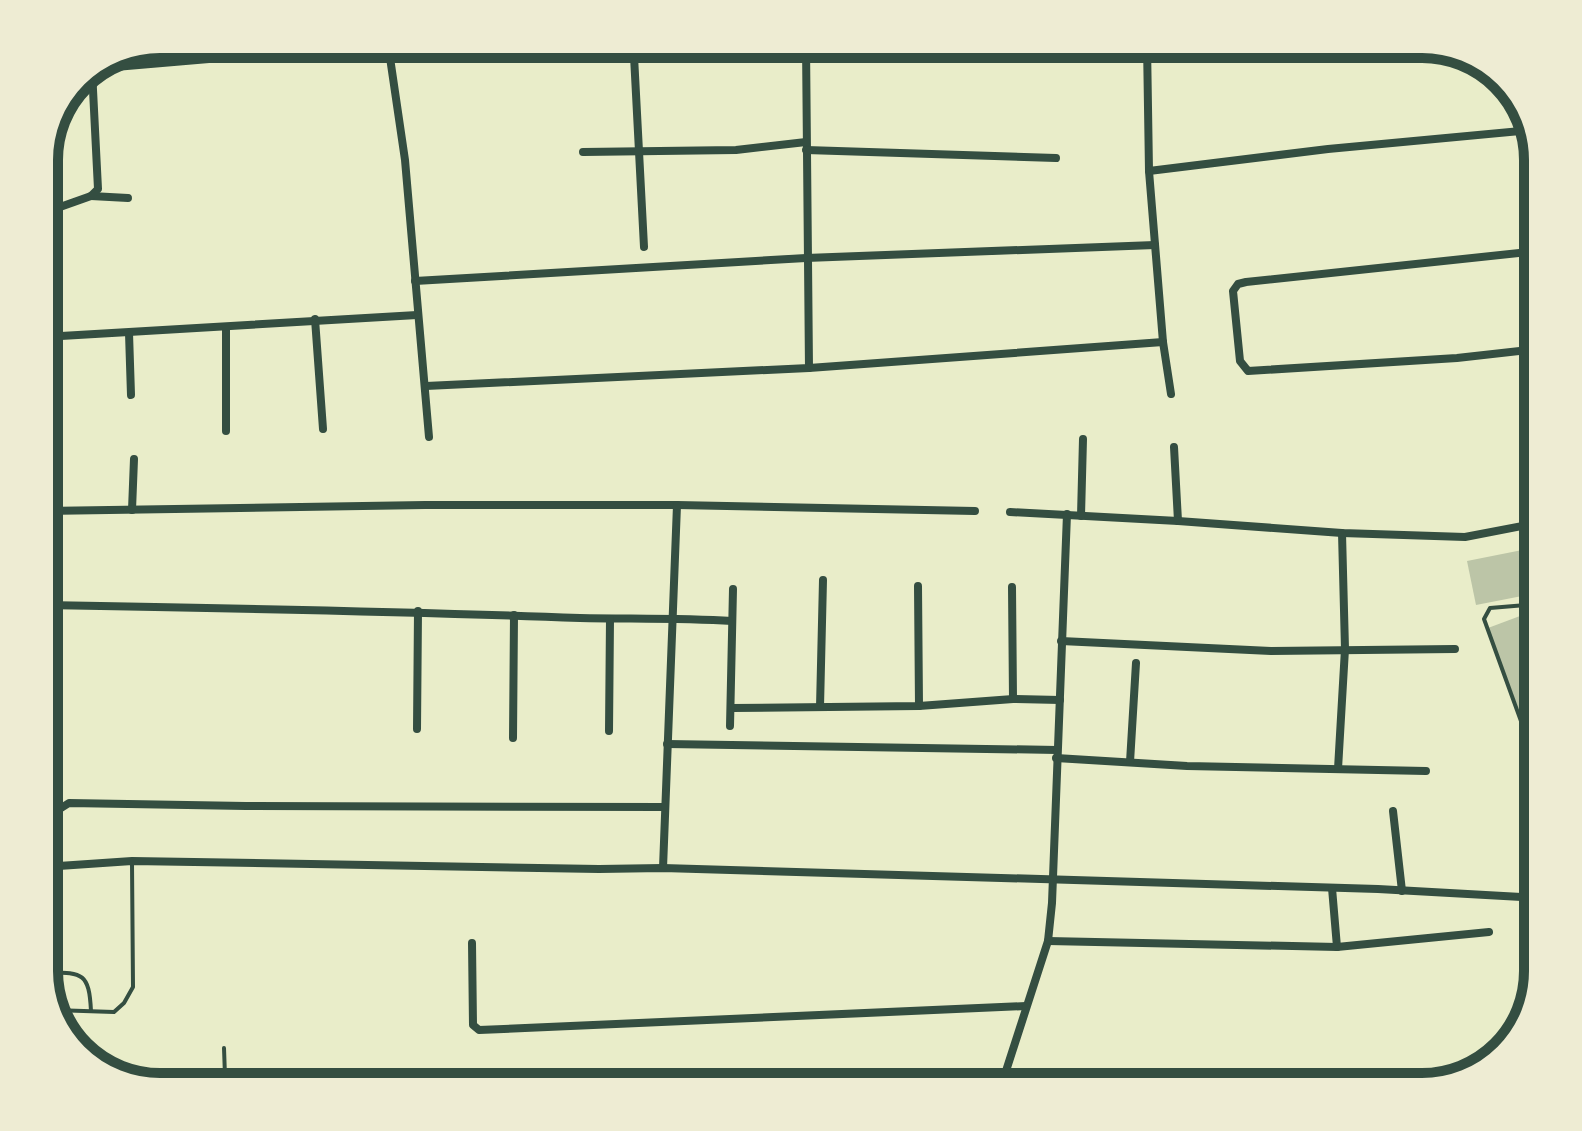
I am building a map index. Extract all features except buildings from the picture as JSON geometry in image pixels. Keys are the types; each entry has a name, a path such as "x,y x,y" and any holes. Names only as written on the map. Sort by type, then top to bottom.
{"street":[{"path":"117,68 228,58"},
{"path":"389,58 405,160 429,437"},
{"path":"634,58 644,247"},
{"path":"806,58 809,368"},
{"path":"1147,58 1149,171 1163,342 1171,394"},
{"path":"91,196 98,189 93,83"},
{"path":"1149,171 1328,149 1520,131"},
{"path":"583,152 806,146 1056,158"},
{"path":"60,207 91,196 128,198"},
{"path":"415,281 806,258 1155,245"},
{"path":"1524,253 1238,284 1233,291 1240,361 1248,371 1457,358 1524,351"},
{"path":"58,336 417,315"},
{"path":"315,319 323,429"},
{"path":"226,328 226,431"},
{"path":"129,333 131,395"},
{"path":"426,386 809,368 1163,342"},
{"path":"1081,516 1083,439"},
{"path":"1174,447 1178,521"},
{"path":"132,510 134,459"},
{"path":"663,868 677,505"},
{"path":"58,511 677,505 975,511"},
{"path":"1010,512 1342,533 1465,537 1524,526"},
{"path":"1005,1073 1048,941 1067,514"},
{"path":"1338,769 1345,649 1342,533"},
{"path":"820,707 823,580"},
{"path":"918,586 919,706"},
{"path":"1012,587 1013,699"},
{"path":"730,726 733,589"},
{"path":"58,605 418,611 732,621"},
{"path":"417,729 418,611"},
{"path":"513,738 514,615"},
{"path":"609,731 610,619"},
{"path":"1061,641 1271,651 1455,649"},
{"path":"1130,762 1136,663"},
{"path":"732,708 919,706 1013,699 1060,700"},
{"path":"667,744 1057,754 1187,766 1426,771"},
{"path":"58,810 69,803 665,807"},
{"path":"1393,811 1402,891"},
{"path":"58,867 132,861 663,868 1052,878 1524,897"},
{"path":"1332,888 1337,947"},
{"path":"1048,941 1337,947 1489,932"},
{"path":"472,943 473,1025 479,1030 1026,1006"}],"lane":[{"path":"1524,605 1490,608 1484,619 1524,729"},
{"path":"66,1010 114,1012 124,1003 133,987 132,861"},
{"path":"58,972 74,972 85,978 90,987 91,1011"},
{"path":"224,1048 225,1073"}]}
